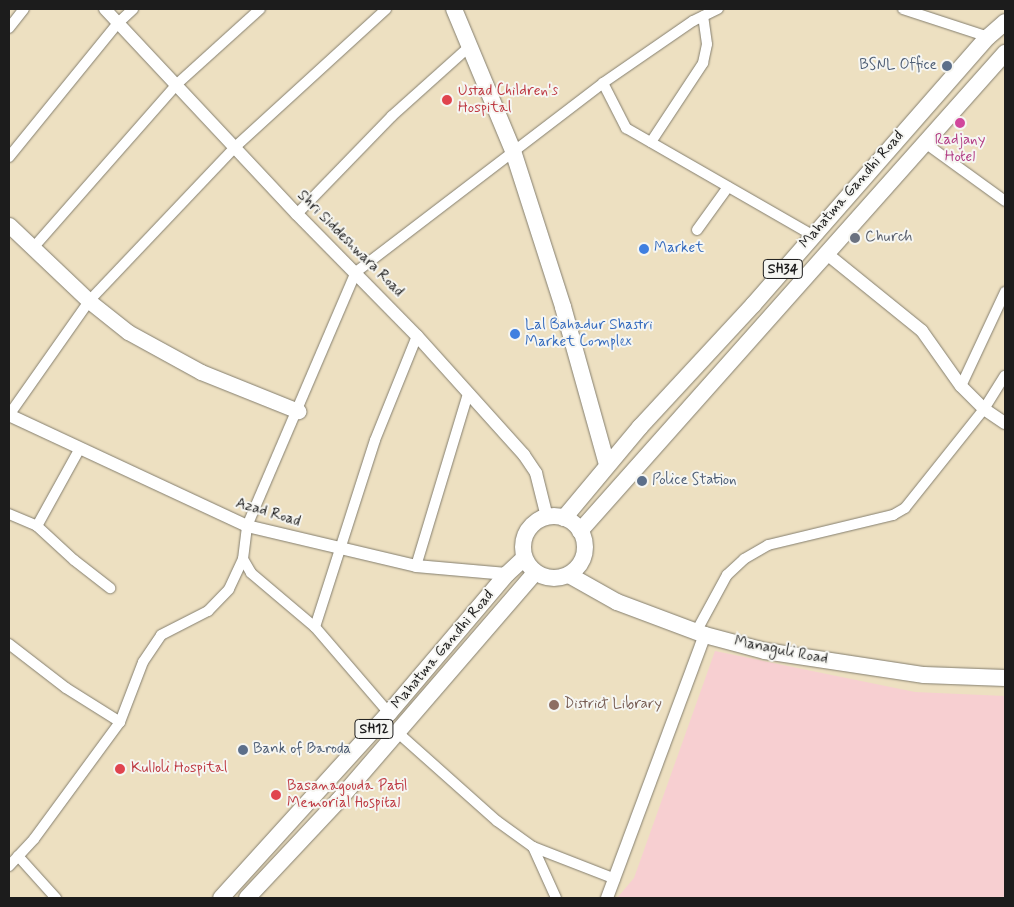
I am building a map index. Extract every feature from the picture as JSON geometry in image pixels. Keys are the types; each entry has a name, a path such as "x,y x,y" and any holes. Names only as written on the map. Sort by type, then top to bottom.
{"main road":[{"path":"454,9 513,151 564,307 607,465"},
{"name":"Mahatma Gandhi Road","path":"564,518 607,465 753,305 812,235 988,37 1005,22"},
{"name":"Mahatma Gandhi Road","path":"580,531 1005,53"},
{"path":"9,225 89,301 128,332 201,372 298,411"},
{"path":"547,517 564,518 580,531 584,555 579,566 569,575 546,578 535,573 524,558 527,532 547,517"},
{"name":"Mahatma Gandhi Road","path":"221,898 389,713 507,574 524,558"},
{"name":"Mahatma Gandhi Road","path":"247,898 397,732 535,573"},
{"name":"Managuli Road","path":"569,575 617,602 700,633 765,651 924,675 1005,678"}],"street":[{"path":"9,28 24,9"},
{"name":"Shri Siddeshwara Road","path":"105,9 116,24 177,84 234,148 417,336 468,394 536,473 547,517"},
{"path":"9,157 116,24 133,9"},
{"path":"32,248 177,84 260,9"},
{"path":"9,415 89,301 234,148 386,9"},
{"path":"9,866 120,722 143,662 161,635 208,612 229,589 243,559 247,526 298,411 356,272 603,83 703,16 718,9"},
{"path":"903,9 988,37"},
{"path":"651,142 703,63 707,44 703,16"},
{"path":"297,214 392,116 469,47"},
{"path":"603,83 626,128 812,235"},
{"path":"925,143 1005,201"},
{"path":"698,230 728,187"},
{"path":"827,254 922,331 961,386 984,409 1005,423"},
{"path":"961,386 1005,292"},
{"path":"315,627 338,549 378,431 417,336"},
{"path":"607,898 700,633 727,575 744,559 768,544 893,515 905,508 984,409 1005,376"},
{"path":"416,566 468,394"},
{"name":"Azad Road","path":"9,415 247,526 416,566 507,574"},
{"path":"37,526 80,448"},
{"path":"9,514 37,526 74,560 110,588"},
{"path":"243,559 251,573 315,627 389,713"},
{"path":"9,644 66,688 120,722"},
{"path":"397,732 497,820 533,847 615,879"},
{"path":"533,847 556,898"},
{"path":"18,856 56,898"}],"shaded area":[{"path":"715,651 915,692 1005,696 1005,898 617,898 634,878"}],"place":[{"name":"BSNL Office","path":"947,66"},
{"name":"Ustad Children's Hospital","path":"447,100"},
{"name":"Radjany Hotel","path":"960,123"},
{"name":"Church","path":"855,238"},
{"name":"Market","path":"644,249"},
{"name":"Lal Bahadur Shastri Market Complex","path":"515,334"},
{"name":"Police Station","path":"642,481"},
{"name":"District Library","path":"554,705"},
{"name":"Bank of Baroda","path":"243,750"},
{"name":"Kulloli Hospital","path":"120,769"},
{"name":"Basanagouda Patil Memorial Hospital","path":"276,795"}]}
